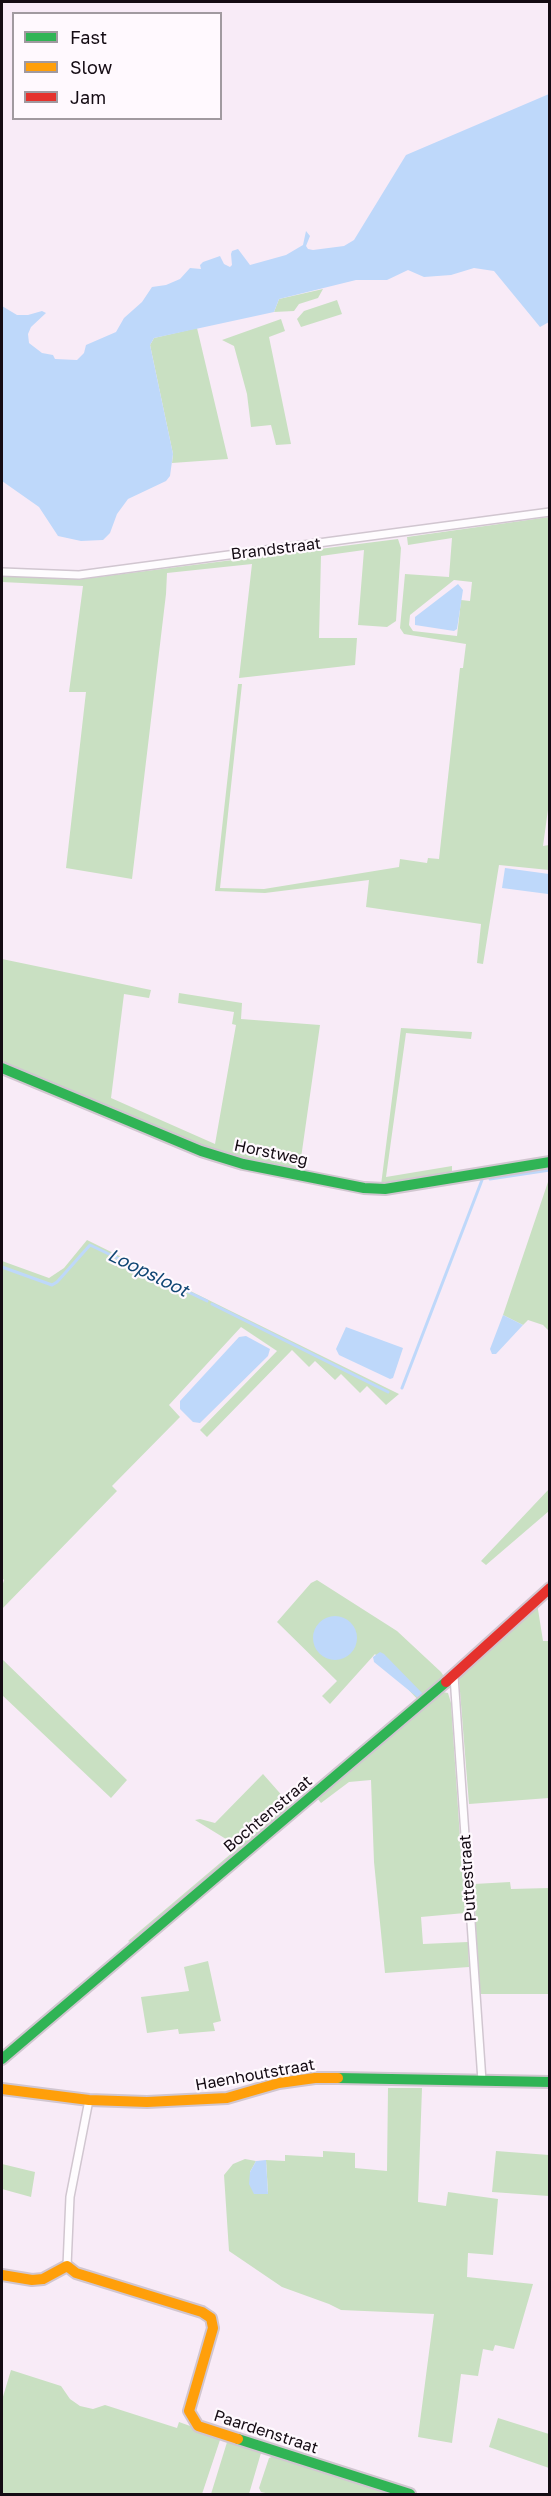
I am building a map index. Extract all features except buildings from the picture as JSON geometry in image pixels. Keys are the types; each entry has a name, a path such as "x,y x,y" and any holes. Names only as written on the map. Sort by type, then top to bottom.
{"street":[{"name":"Brandstraat","path":"2,572 78,575 549,512"},
{"name":"Horstweg","path":"2,1068 201,1151 243,1164 364,1188 385,1189 549,1162"},
{"name":"Bochtenstraat","path":"2,2059 453,1676 549,1588"},
{"name":"Puttestraat","path":"453,1676 482,2080"},
{"name":"Haenhoutstraat","path":"2,2089 89,2100 147,2102 226,2098 291,2080 315,2078 549,2082"},
{"path":"2,2276 32,2280 43,2279 67,2266 70,2197 89,2100"},
{"name":"Paardenstraat","path":"67,2266 76,2273 202,2312 211,2318 213,2328 189,2411 198,2426 410,2494"}],"green space":[{"path":"323,289 318,298 299,304 294,311 274,312 279,299"},
{"path":"337,300 342,314 301,327 297,319 304,311"},
{"path":"281,319 285,331 269,337 291,444 276,445 271,425 251,427 247,394 234,346 222,340"},
{"path":"197,328 228,459 172,463 173,454 150,345 154,338"},
{"path":"549,517 550,795 543,846 549,845 549,870 499,865 483,964 477,963 481,924 366,907 369,880 265,893 215,891 238,684 242,684 220,888 264,889 399,867 400,859 427,863 428,858 439,859 460,668 463,668 466,644 404,634 400,628 405,574 449,577 452,538 408,545 407,537","holes":["454,580 472,582 470,601 461,600 457,636 413,631 409,625 410,615"]},
{"path":"398,539 401,548 396,621 387,627 358,625 364,550 321,556 319,638 357,638 355,665 239,678 252,564 167,573 132,879 66,868 86,692 69,692 83,586 2,582 2,576 83,579"},
{"path":"2,959 151,990 149,998 124,994 111,1098 215,1144 236,1025 232,1024 234,1012 178,1003 179,993 242,1003 241,1019 320,1025 299,1172 212,1151 2,1064"},
{"path":"401,1028 472,1032 471,1039 406,1033 386,1177 452,1166 452,1173 381,1185"},
{"path":"549,1179 549,1331 543,1325 528,1320 523,1325 503,1315"},
{"path":"87,1240 399,1394 386,1405 367,1386 360,1393 341,1374 335,1380 315,1361 309,1367 292,1350 207,1437 200,1430 277,1351 241,1327 169,1405 180,1417 112,1486 117,1491 2,1609 4,1580 2,1578 2,1261 49,1278 64,1268"},
{"path":"549,1489 549,1511 486,1565 481,1561"},
{"path":"317,1580 397,1631 441,1672 442,1681 420,1702 375,1654 330,1704 322,1696 337,1681 277,1622 311,1583"},
{"path":"537,1603 543,1641 549,1641 549,1798 469,1804 459,1679"},
{"path":"2,1659 127,1780 111,1798 2,1695"},
{"path":"443,1692 448,1693 451,1703 465,1913 421,1917 423,1944 468,1942 469,1967 385,1973 374,1862 371,1780 349,1782 321,1803 317,1798"},
{"path":"263,1774 293,1808 133,1944 128,1941 239,1847 195,1820 215,1823"},
{"path":"510,1882 511,1889 549,1888 549,1994 479,1994 474,1884"},
{"path":"208,1961 221,2021 213,2023 215,2031 179,2034 178,2029 147,2033 141,1997 189,1991 184,1967"},
{"path":"388,2088 422,2088 418,2202 446,2206 448,2192 498,2199 493,2255 468,2253 467,2277 533,2284 514,2349 495,2345 493,2351 483,2349 478,2376 461,2374 452,2443 418,2437 434,2314 341,2310 282,2287 229,2251 224,2175 233,2164 245,2159 256,2161 250,2172 251,2176 268,2193 266,2160 285,2161 285,2155 323,2157 323,2151 355,2153 355,2168 387,2171"},
{"path":"496,2151 549,2155 549,2196 492,2192"},
{"path":"2,2164 35,2172 31,2197 2,2189"},
{"path":"11,2370 61,2386 70,2399 80,2406 93,2409 105,2405 177,2428 179,2422 221,2437 202,2494 2,2494 2,2400"},
{"path":"498,2418 549,2434 549,2468 489,2447"},
{"path":"228,2439 259,2450 261,2453 249,2494 211,2494"},
{"path":"276,2455 385,2491 384,2494 270,2494 261,2492 259,2488 269,2458"}],"water":[{"path":"549,94 549,322 540,327 494,271 474,268 451,275 424,277 408,270 387,280 356,280 279,299 274,312 154,338 150,345 173,454 170,476 166,481 128,499 117,514 110,533 103,540 81,541 58,536 39,507 2,481 2,306 17,315 42,311 46,313 31,327 28,334 29,343 42,353 53,355 55,359 77,360 84,353 86,345 116,332 124,318 142,302 152,287 166,285 180,279 190,268 201,269 200,265 203,262 220,256 224,264 230,267 232,251 238,249 250,265 286,255 303,245 306,231 310,236 306,246 308,249 344,246 354,240 406,155"},
{"path":"458,584 463,590 457,629 454,631 415,625 415,617"},
{"path":"505,868 549,874 548,894 502,888"},
{"path":"503,1315 523,1325 496,1354 492,1354 490,1349"},
{"path":"346,1327 403,1348 393,1378 390,1379 339,1355 336,1349"},
{"path":"246,1336 270,1349 268,1356 200,1423 193,1422 180,1409 180,1401 239,1337"},
{"path":"335,1616 351,1622 357,1638 351,1654 335,1660 319,1654 313,1638 319,1622"},
{"path":"380,1652 426,1697 422,1700 417,1697 374,1662 373,1657"},
{"path":"266,2160 268,2194 254,2194 249,2184 250,2172 256,2161"}],"waterway":[{"name":"Loopsloot","path":"490,1179 550,1170"},
{"name":"Loopsloot","path":"402,1388 482,1180"},
{"name":"Loopsloot","path":"2,1267 52,1285 90,1245 207,1301"},
{"name":"Loopsloot","path":"212,1304 388,1392"}],"traffic: fast":[{"path":"2,1068 201,1151 243,1164 364,1188 385,1189 550,1162"},
{"path":"2,2059 446,1682"},
{"path":"338,2078 550,2082"},
{"path":"238,2439 410,2494"}],"traffic: slow":[{"path":"2,2089 89,2100 147,2102 227,2098 279,2083 315,2078 338,2078"},
{"path":"2,2275 32,2280 43,2279 67,2266 76,2273 202,2312 211,2318 213,2328 189,2411 198,2426 238,2439"}],"traffic: jam":[{"path":"446,1682 550,1588"}]}
